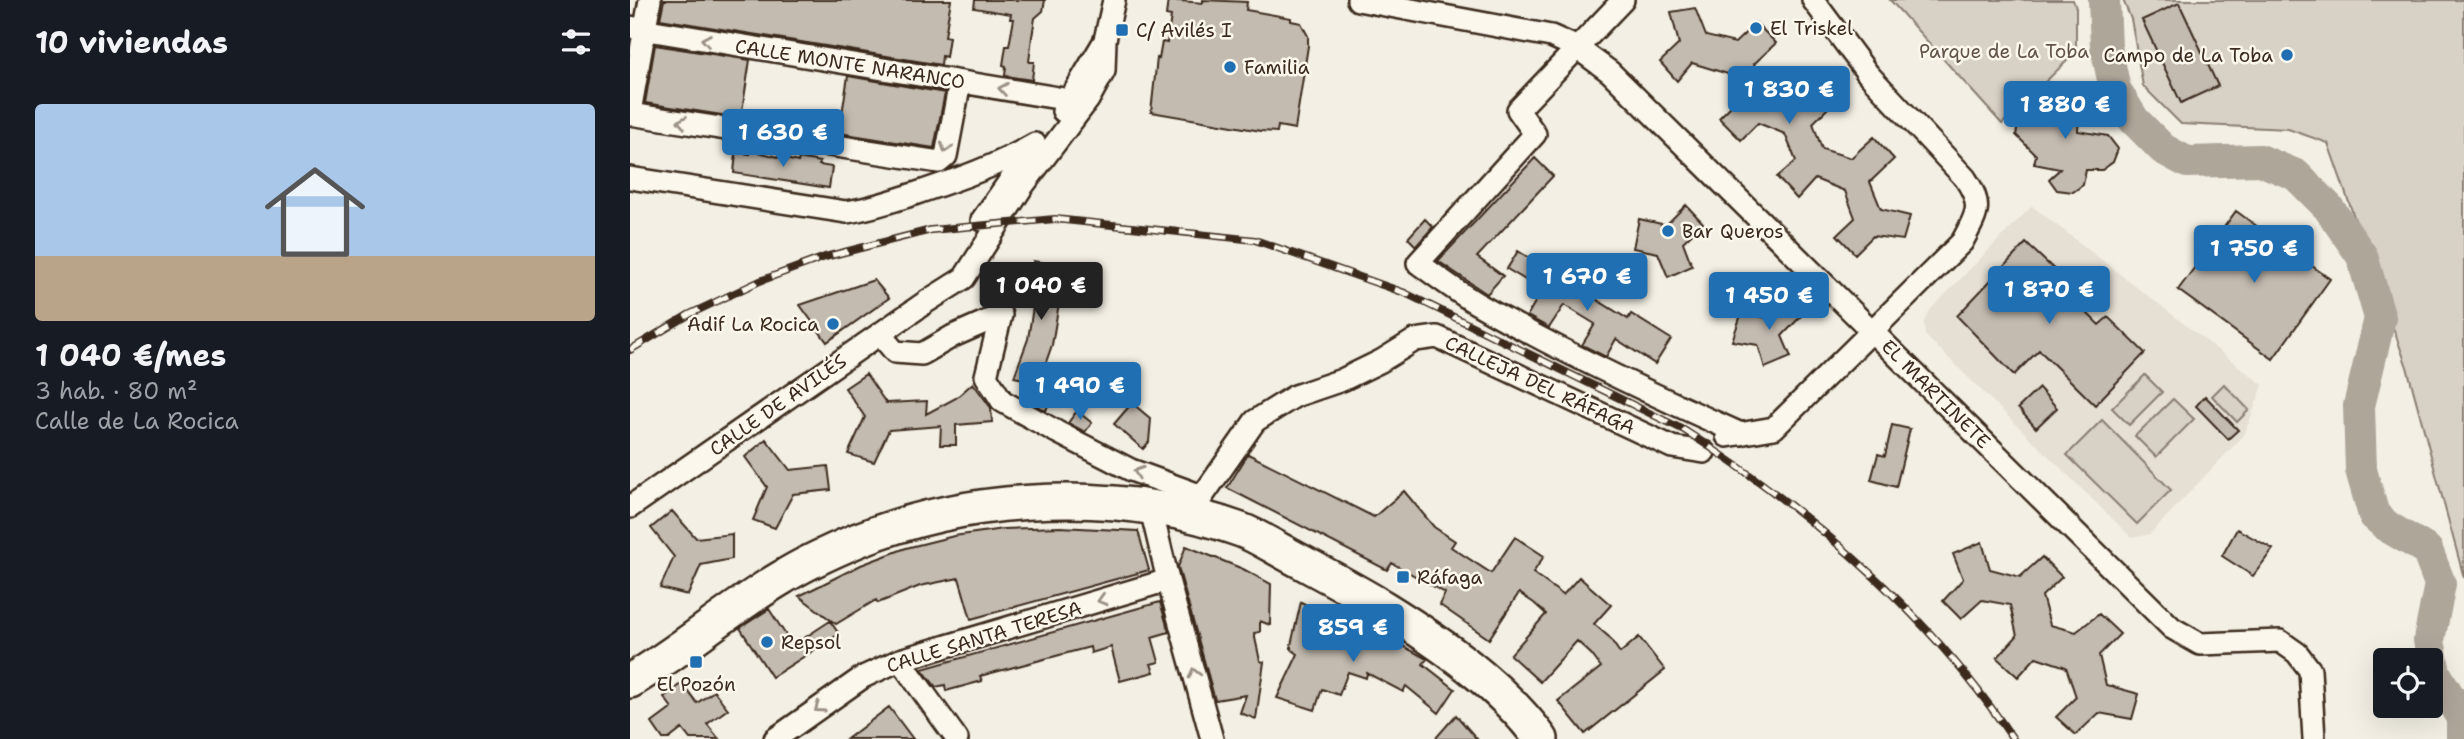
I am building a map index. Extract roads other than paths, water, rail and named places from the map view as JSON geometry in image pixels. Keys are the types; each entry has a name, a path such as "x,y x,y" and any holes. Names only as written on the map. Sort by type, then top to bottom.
{"main road":[{"path":"630,681 661,663 780,578 820,556 862,538 947,513 1024,502 1196,505 1360,593 1426,634 1480,674 1541,739"},
{"path":"630,692 630,709"}],"street":[{"path":"650,0 637,29 630,113 939,162 946,156 960,82"},
{"name":"CALLE DE AVILÉS","path":"1041,149 1088,100 1104,71 1105,40 1114,0"},
{"name":"EL MARTINETE","path":"1362,0 1551,36 1576,47 1610,72 2172,628 2200,644 2280,641 2297,653 2310,670 2314,739"},
{"path":"1623,0 1518,110 1535,134 1418,264 1474,302 1554,345 1654,396 1741,434"},
{"name":"CALLEJA DEL RÁFAGA","path":"1196,505 1255,421 1295,396 1342,380 1415,340 1437,337 1672,447 1711,445 1741,434 1774,428 1962,243 1978,213 1976,194 1965,178 1868,74 1813,0"},
{"name":"CALLE MONTE NARANCO","path":"637,29 1070,100"},
{"name":"CALLE DE AVILÉS","path":"630,507 964,278 992,219 1041,149 1105,40"},
{"path":"630,178 846,212 864,210 975,175 1041,149"},
{"path":"992,219 1008,182 1041,149"},
{"path":"975,175 1008,182"},
{"path":"975,175 987,197 992,219"},
{"path":"880,334 895,352 922,354 953,336 1001,315 986,376 1002,401 1196,505"},
{"path":"1150,505 1212,739"},
{"name":"CALLE SANTA TERESA","path":"775,739 863,677 900,660 1168,580"},
{"path":"900,660 957,739"}],"waterway":[{"path":"2104,0 2106,47 2115,89 2134,120 2163,149 2187,162 2260,160 2296,175 2328,207 2362,256 2380,318 2359,406 2361,470 2374,515 2388,527 2427,550 2440,584 2429,640 2435,673 2462,718 2462,739"}],"railway":[{"path":"630,350 690,314 760,281 825,257 931,230 1055,219 1255,240 1405,293 1684,430 1777,495 1865,568 1944,649 2013,739"}],"place":[{"name":"El Triskel","path":"1756,28"},
{"name":"C/ Avilés I","path":"1122,30"},
{"name":"Campo de La Toba","path":"2287,55"},
{"name":"Familia","path":"1230,67"},
{"name":"Bar Queros","path":"1668,231"},
{"name":"Adif La Rocica","path":"833,324"},
{"name":"Ráfaga","path":"1403,577"},
{"name":"Repsol","path":"767,642"},
{"name":"El Pozón","path":"696,662"}],"park label":[{"name":"Parque de La Toba","path":"2004,51"}]}
